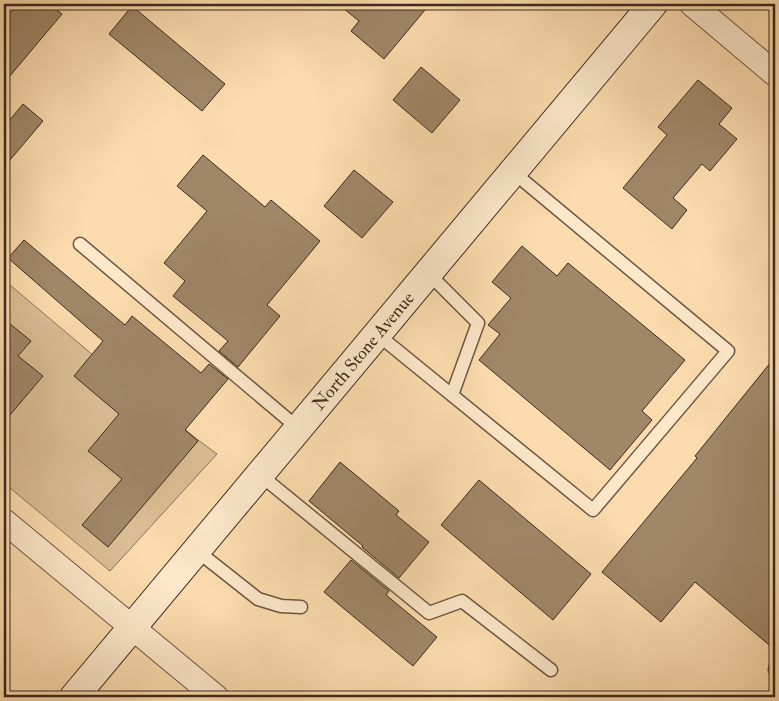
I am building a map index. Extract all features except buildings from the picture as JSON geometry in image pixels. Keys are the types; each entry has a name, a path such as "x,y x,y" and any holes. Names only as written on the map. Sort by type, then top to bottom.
{"main road":[{"name":"North Stone Avenue","path":"74,697 653,4"}],"street":[{"path":"692,4 775,74"},
{"path":"4,521 216,697"}],"lane":[{"path":"377,334 593,510 728,351 513,172"},
{"path":"80,244 298,428"},
{"path":"428,274 478,323 452,395"},
{"path":"260,474 429,613 462,601 550,670"},
{"path":"196,550 258,599 281,606 302,607"}],"shaded area":[{"path":"4,280 139,394 217,454 110,571 4,483"}]}
